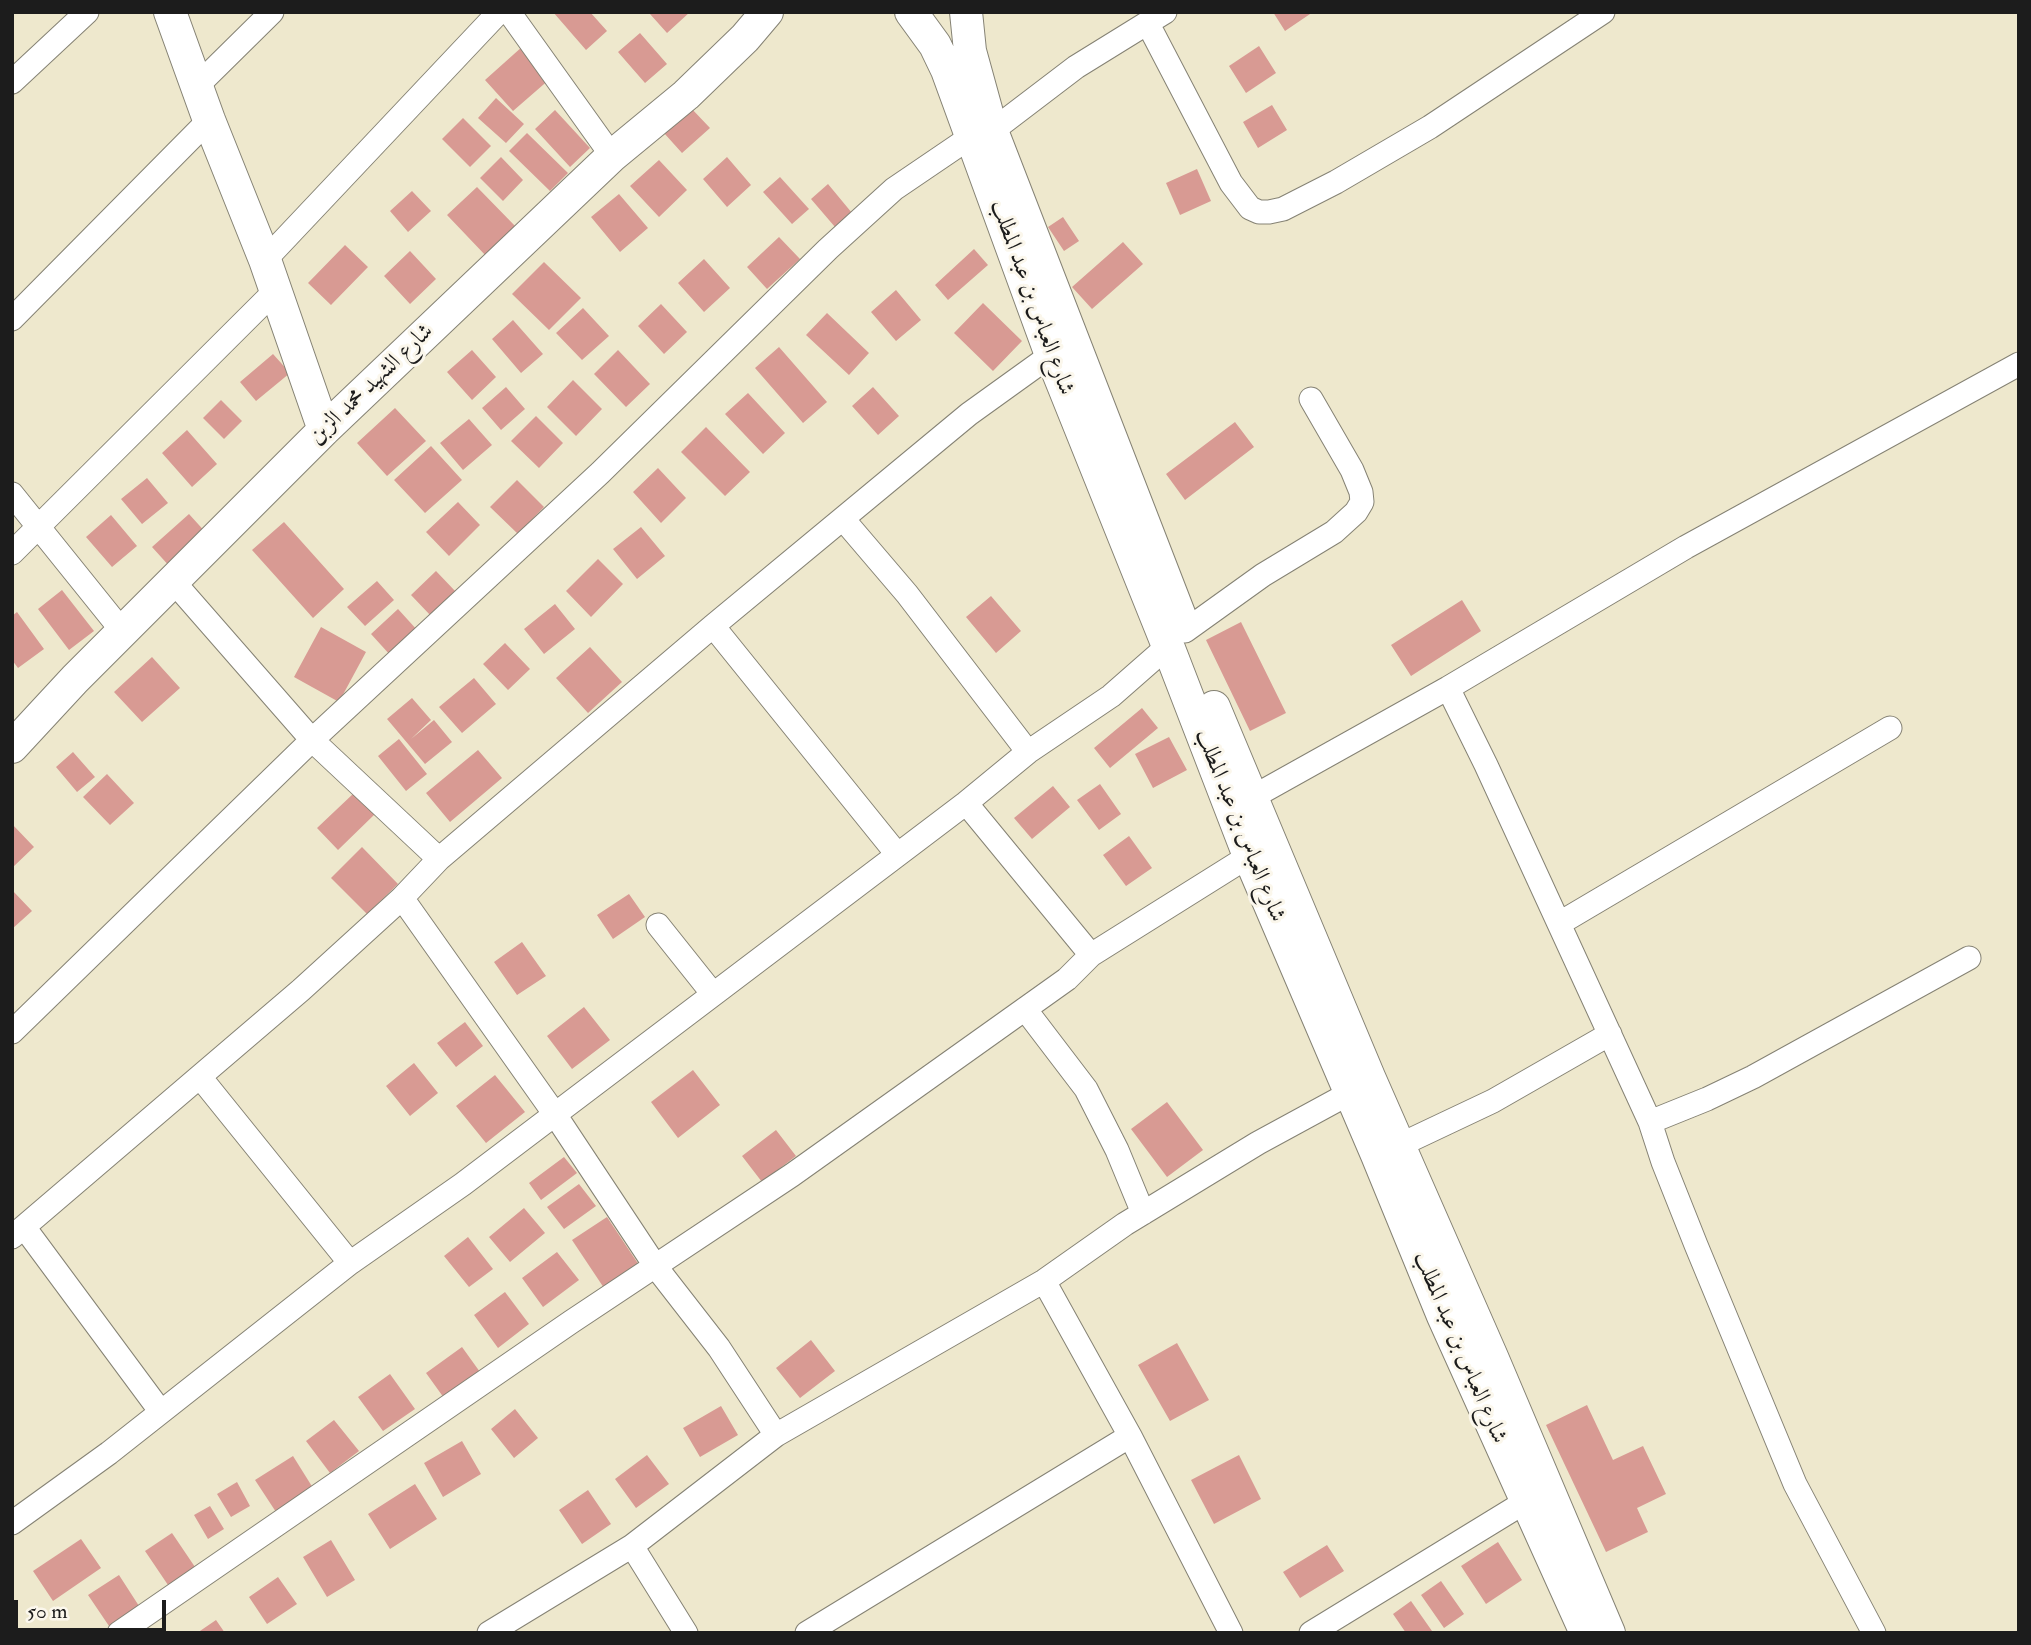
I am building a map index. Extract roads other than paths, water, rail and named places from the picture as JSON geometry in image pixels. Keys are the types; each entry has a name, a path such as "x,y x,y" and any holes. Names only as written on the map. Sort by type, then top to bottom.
{"street":[{"path":"12,82 88,12"},
{"path":"170,12 276,290 324,430"},
{"path":"197,86 272,12"},
{"path":"265,261 499,12"},
{"path":"509,12 612,156"},
{"name":"شارع الشهيد محمد الزبن","path":"12,747 75,679 324,430 612,156 686,95 745,38 767,12"},
{"name":"شارع الشهيد محمد الزبن","path":"745,38 788,12"},
{"name":"شارع العباس بن عبد المطلب","path":"911,12 935,45 982,133 1177,638 1249,856 1443,1316 1586,1633"},
{"name":"شارع العباس بن عبد المطلب","path":"966,12 982,133 1051,355 1251,798 1609,1633"},
{"path":"12,1032 312,740 600,473 828,249 894,189 982,133 1076,67 1157,18 1231,183 1250,208 1269,212 1283,209 1336,182 1430,127 1603,12"},
{"path":"12,319 209,120"},
{"path":"12,553 276,290"},
{"path":"161,1412 18,1232 301,990 402,898 439,859 713,626 969,414 1051,355"},
{"path":"1251,798 1448,688 1686,547 2019,364"},
{"path":"12,1523 161,1412 350,1263 463,1184 713,995 966,803 1028,752 1111,696 1177,638 1264,575 1334,532 1356,512 1362,502 1361,492 1352,470 1311,399"},
{"path":"12,494 123,632"},
{"path":"843,519 907,594 1028,752"},
{"path":"173,581 312,740 439,859"},
{"path":"713,626 897,855"},
{"path":"1448,688 1560,923 1650,1122 1696,1245 1795,1484 1874,1633"},
{"path":"1560,923 1890,728"},
{"path":"966,803 1091,955"},
{"path":"119,1633 792,1175 1067,979 1091,955 1249,856"},
{"path":"402,898 554,1113 656,1267 719,1348 775,1436"},
{"path":"657,925 713,995"},
{"path":"1650,1122 1754,1077 1969,958"},
{"path":"1025,1009 1086,1089 1117,1150 1143,1213"},
{"path":"1400,1145 1493,1101 1610,1034"},
{"path":"200,1077 350,1263"},
{"path":"489,1633 632,1546 775,1436 1044,1281 1143,1213 1258,1143 1350,1093"},
{"path":"1044,1281 1130,1436 1231,1633"},
{"path":"807,1633 1130,1436"},
{"path":"1311,1633 1525,1502"},
{"path":"632,1546 686,1633"}]}
